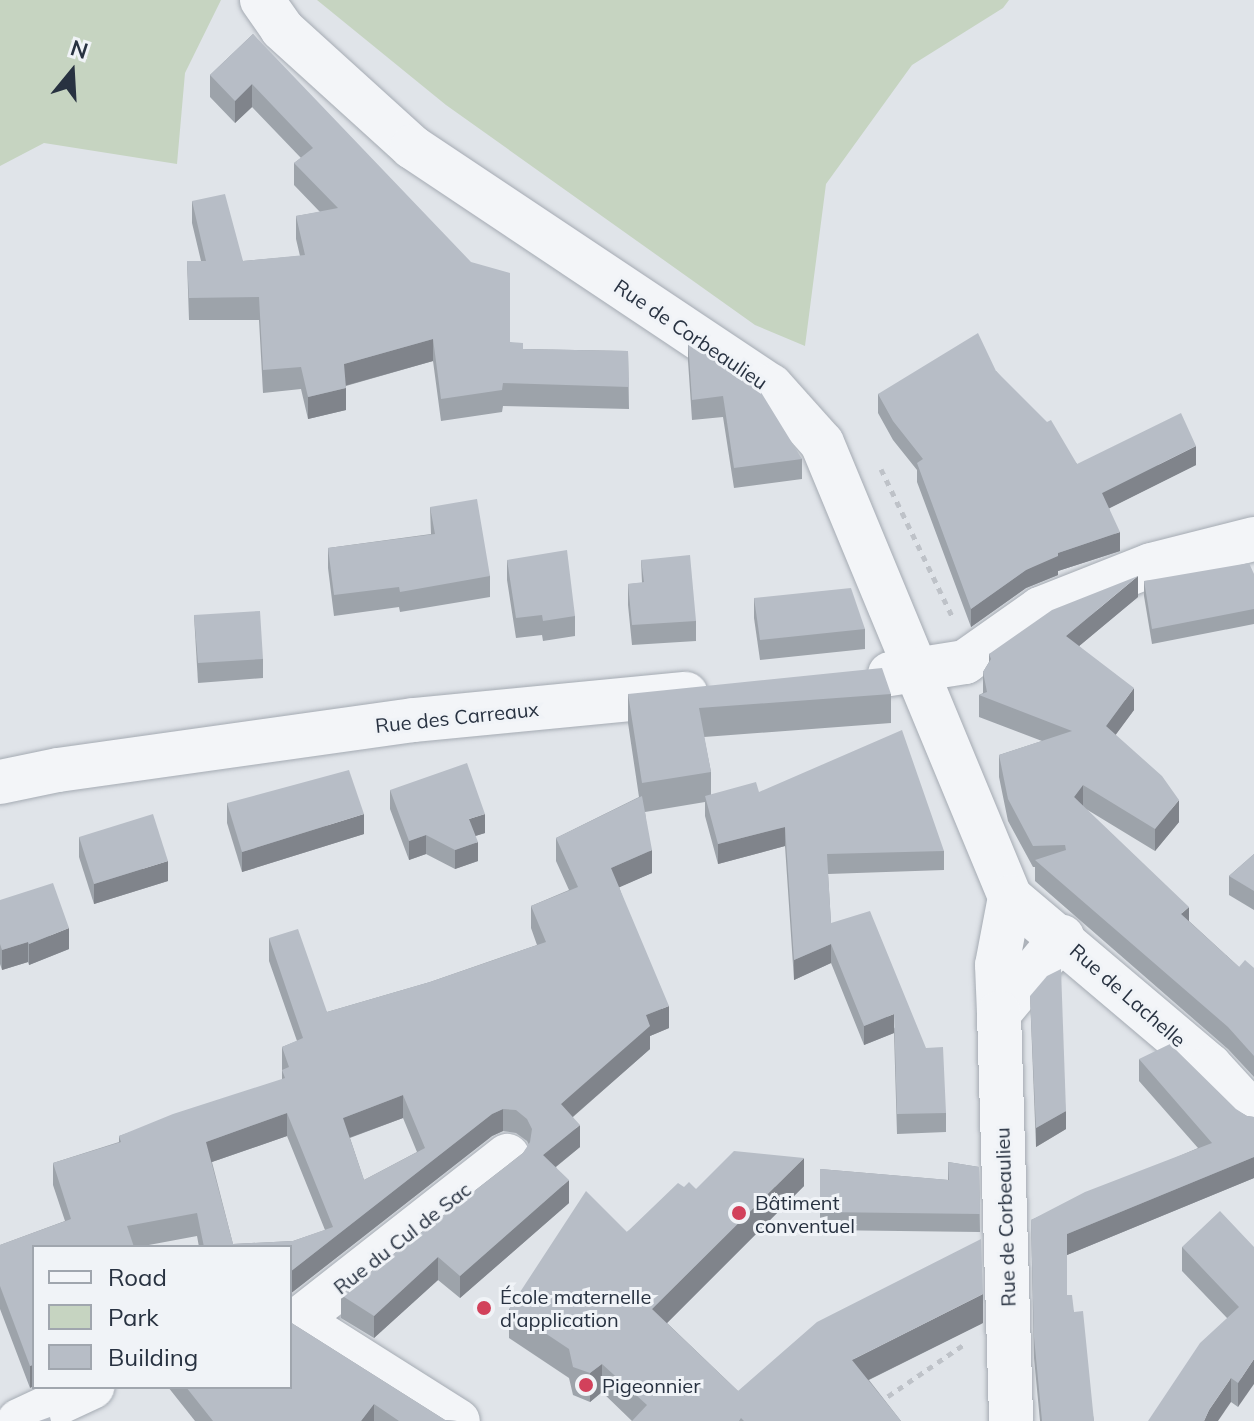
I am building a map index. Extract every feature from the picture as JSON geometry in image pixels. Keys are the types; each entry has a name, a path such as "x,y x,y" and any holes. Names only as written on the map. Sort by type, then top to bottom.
{"street":[{"name":"Rue de Corbeaulieu","path":"262,0 282,29 412,147 771,386 822,443 1006,888 997,965 1011,1421"},
{"path":"853,677 916,671 965,662 1040,609 1137,570 1254,539"},
{"name":"Rue des Carreaux","path":"0,782 58,770 414,720 728,690"},
{"name":"Rue de Lachelle","path":"1006,888 1210,1066 1254,1114"},
{"path":"999,1013 1062,937"},
{"name":"Rue du Cul de Sac","path":"458,1421 294,1320 507,1156"},
{"path":"19,1421 88,1389"}],"path":[{"path":"865,1412 970,1340"}],"green space":[{"path":"0,0 221,0 185,73 177,164 44,143 0,166"},
{"path":"317,0 1009,0 1003,8 912,65 826,184 805,346 755,325 446,105"}],"building":[{"path":"253,34 471,262 510,273 510,342 523,343 523,349 628,351 629,387 503,383 502,390 441,399 433,339 344,364 346,388 308,397 301,367 263,370 259,297 189,298 187,261 206,261 192,201 225,194 243,261 305,255 296,216 338,208 294,163 313,148 252,84 235,101 210,75"},
{"path":"978,333 996,371 1047,422 1051,420 1077,464 1181,413 1196,446 1102,493 1120,532 1058,553 1058,556 1026,570 971,609 917,463 923,459 893,421 878,394"},
{"path":"688,340 759,389 802,459 734,468 723,396 692,400"},
{"path":"477,499 490,576 400,592 399,587 334,595 328,548 435,534 430,507"},
{"path":"567,550 575,616 543,621 542,615 516,618 507,560"},
{"path":"690,555 696,621 632,625 628,584 644,582 641,560"},
{"path":"1249,563 1254,574 1254,609 1152,629 1144,581"},
{"path":"1138,576 1066,636 1134,688 1106,726 1162,776 1179,800 1155,829 1083,785 1074,797 1189,907 1181,914 1239,967 1245,960 1254,968 1254,1056 1228,1027 1035,860 1066,850 1065,845 1033,846 1008,799 999,755 1072,731 979,695 987,692 983,672 991,659 989,654 1052,610"},
{"path":"851,588 865,629 760,640 754,598"},
{"path":"260,611 263,659 198,663 194,615"},
{"path":"882,668 891,694 699,708 711,772 642,783 628,694"},
{"path":"902,730 944,851 827,854 831,923 870,911 926,1048 943,1047 946,1113 897,1114 894,1014 864,1026 831,944 794,960 785,827 718,844 705,796 756,782 759,792"},
{"path":"467,763 485,814 469,819 478,842 455,850 426,835 409,841 390,790"},
{"path":"349,770 364,814 242,852 227,803"},
{"path":"642,796 652,850 611,868 669,1006 646,1015 650,1026 561,1104 580,1125 543,1155 569,1180 460,1276 438,1257 374,1316 341,1295 523,1153 530,1142 532,1129 527,1119 516,1110 503,1109 492,1114 292,1270 292,1245 204,1245 197,1213 127,1226 133,1245 32,1245 30,1366 0,1286 0,1245 71,1219 53,1163 121,1142 119,1136 173,1114 285,1078 282,1070 289,1067 282,1047 303,1038 269,938 298,929 327,1012 430,982 546,942 531,906 578,887 556,838","holes":["403,1095 425,1148 364,1180 343,1118","287,1113 333,1227 293,1241 233,1244 206,1142"]},
{"path":"153,814 168,861 94,884 79,837"},
{"path":"1254,854 1254,891 1229,876"},
{"path":"53,883 69,928 29,944 2,950 0,900"},
{"path":"1061,969 1066,1111 1036,1128 1030,996 1047,976"},
{"path":"1170,1044 1236,1109 1254,1117 1254,1157 1067,1234 1067,1295 1072,1295 1074,1312 1083,1311 1094,1421 1042,1421 1034,1337 1031,1220 1085,1192 1212,1143 1139,1059"},
{"path":"734,1151 804,1158 652,1309 738,1391 817,1322 981,1239 983,1294 852,1360 901,1421 744,1421 741,1418 739,1421 632,1421 647,1405 602,1364 590,1373 573,1367 569,1349 509,1309 586,1191 627,1232 678,1183 684,1187 689,1182 696,1189"},
{"path":"948,1162 979,1167 980,1214 820,1212 820,1169 949,1180"},
{"path":"1220,1211 1254,1247 1254,1359 1238,1383 1231,1378 1204,1421 1148,1421 1200,1343 1239,1307 1182,1247"},
{"path":"292,1323 445,1420 457,1421 399,1421 374,1404 361,1421 213,1421 188,1389 292,1389"}],"place":[{"name":"Bâtiment conventuel","path":"739,1213"},
{"name":"École maternelle d'application","path":"484,1308"},
{"name":"Pigeonnier","path":"586,1385"}]}
